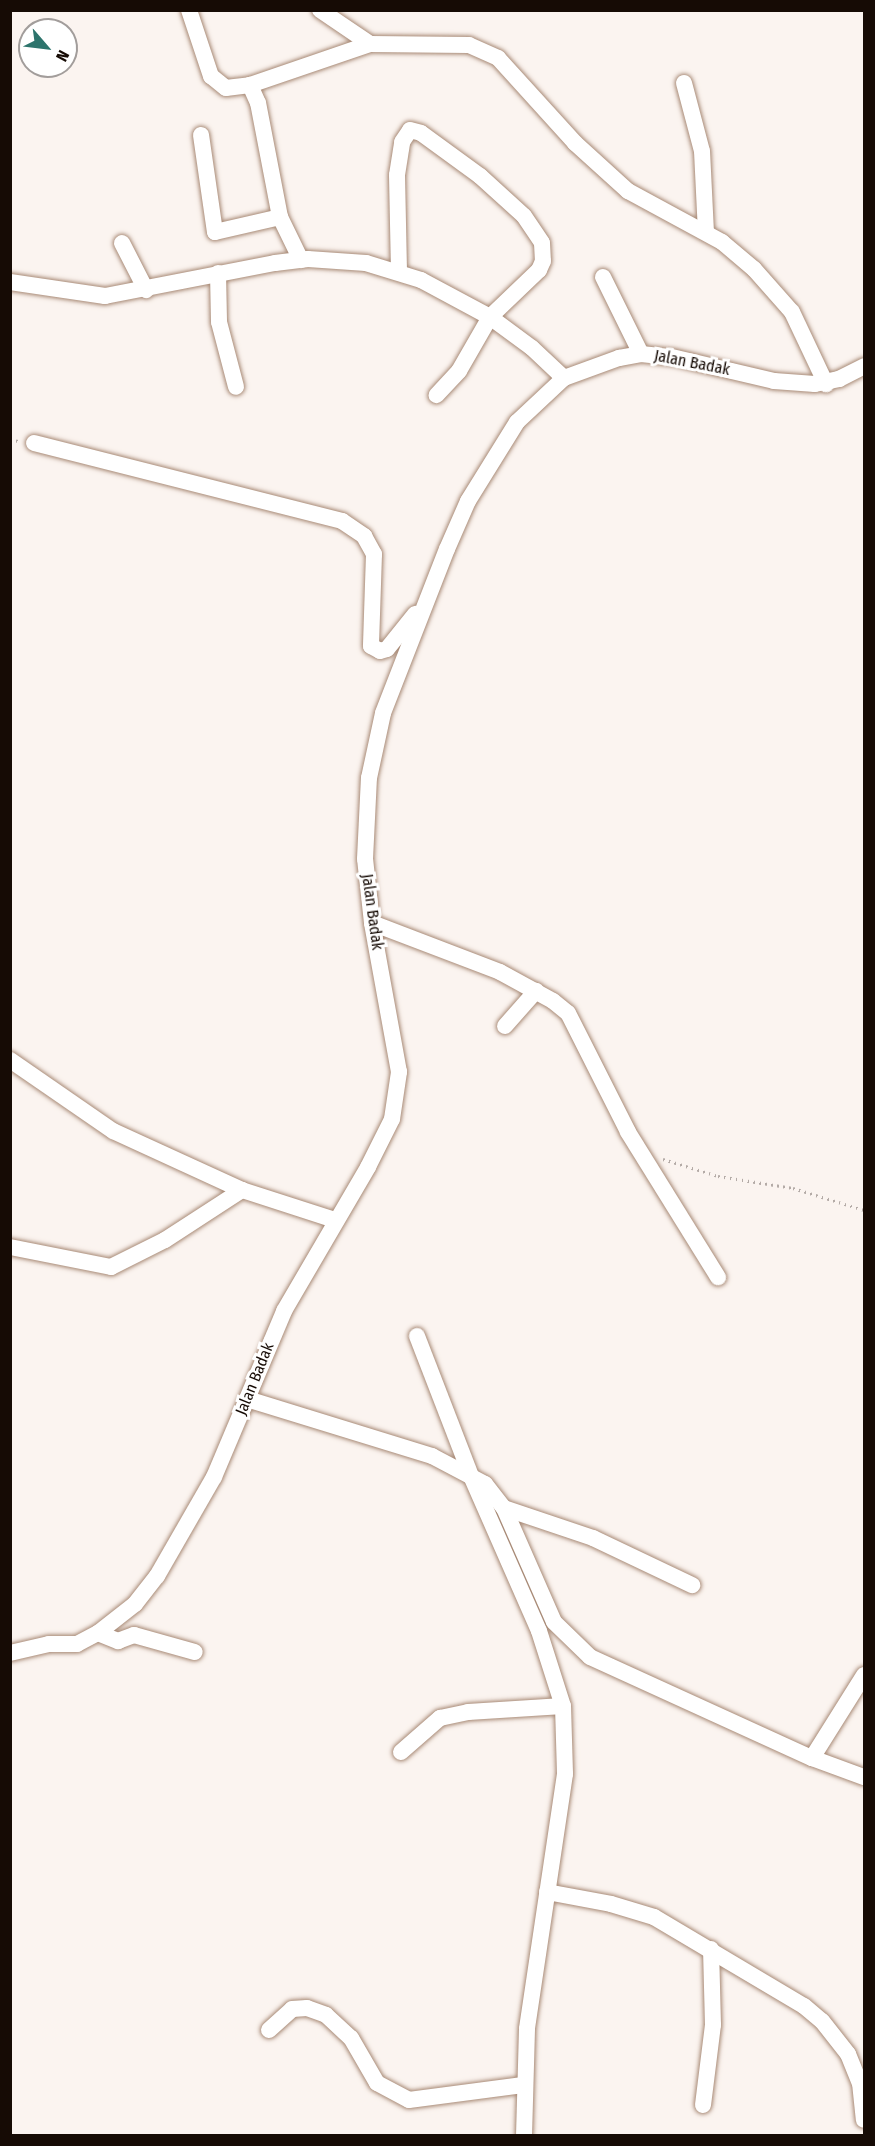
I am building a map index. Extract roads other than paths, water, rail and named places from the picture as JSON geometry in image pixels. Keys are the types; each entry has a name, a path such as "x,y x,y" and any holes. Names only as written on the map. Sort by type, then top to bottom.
{"street":[{"path":"189,10 214,82 231,89 250,85 370,44 469,45 489,52 510,68 575,143 621,186 665,214 706,232 754,269 792,312 826,384"},
{"path":"320,10 370,44"},
{"path":"684,83 702,152 706,232"},
{"path":"250,85 258,103 280,217 301,260"},
{"path":"399,271 397,175 402,142 412,130 480,176 524,216 542,243 543,261 539,270 490,317 459,371 437,395"},
{"path":"201,135 215,232 280,217"},
{"path":"122,243 146,290"},
{"path":"10,282 105,296 146,290 218,273 301,260 347,261 399,271 490,317 532,348 564,378"},
{"path":"218,273 219,322 236,387"},
{"path":"603,277 641,354"},
{"name":"Jalan Badak","path":"10,1653 49,1644 77,1644 98,1633 135,1604 157,1576 210,1485 284,1311 385,1134 397,1091 397,1053 372,924 364,830 369,778 383,713 468,501 490,462 517,422 564,378 598,363 641,354 682,359 774,381 826,384 864,366"},
{"path":"34,443 275,502 328,516 353,527 371,545 376,562 370,642 376,651 387,649 427,599"},
{"path":"372,924 452,951 536,991 561,1007 577,1026 605,1090 639,1150 718,1277"},
{"path":"505,1026 536,991"},
{"path":"10,1060 113,1131 242,1190 335,1220"},
{"path":"10,1248 111,1267 165,1240 242,1190"},
{"path":"417,1336 471,1476 538,1630 563,1706 565,1774 523,2085 524,2136"},
{"path":"247,1399 411,1449 471,1476 492,1489 504,1508 554,1622 578,1647 650,1686 812,1758 864,1777"},
{"path":"504,1508 593,1538 692,1585"},
{"path":"98,1633 118,1641 134,1635 195,1652"},
{"path":"812,1758 864,1675"},
{"path":"401,1752 440,1718 468,1712 563,1706"},
{"path":"548,1892 632,1909 680,1929 804,2006 835,2035 860,2083 864,2120"},
{"path":"703,2105 713,2025 711,1949"},
{"path":"269,2030 292,2009 307,2008 326,2015 351,2038 377,2083 409,2100 523,2085"}]}
